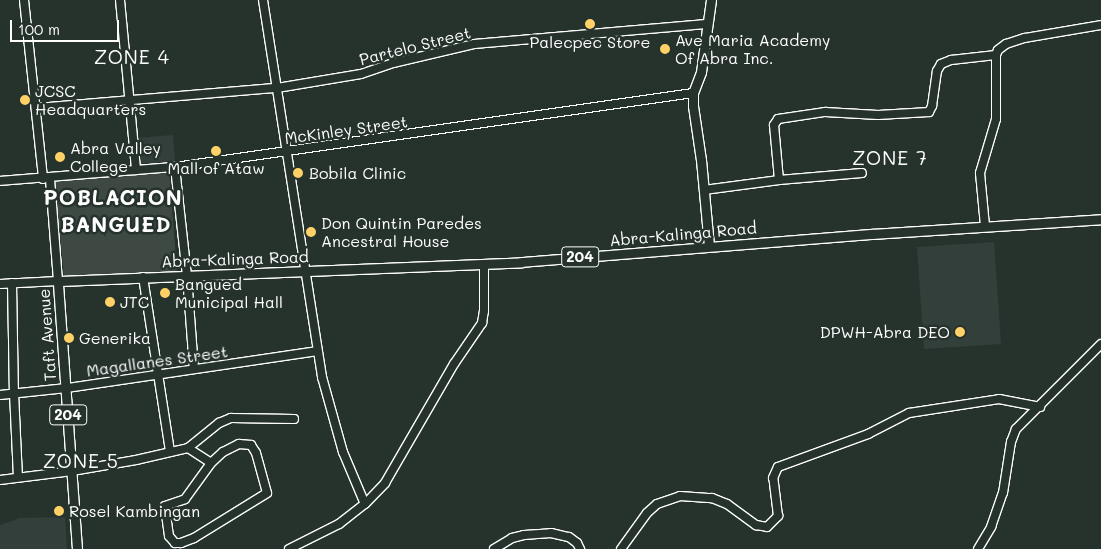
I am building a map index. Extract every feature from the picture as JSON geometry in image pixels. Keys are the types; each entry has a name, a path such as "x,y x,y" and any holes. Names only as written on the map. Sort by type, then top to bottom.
{"main road":[{"path":"709,246 693,93 701,72 706,24 711,0"},
{"name":"Abra-Kalinga Road","path":"58,281 484,264 709,246 1101,219"},
{"name":"Taft Avenue","path":"58,281 77,549"}],"street":[{"name":"Taft Avenue","path":"24,0 58,281"},
{"path":"120,0 136,170"},
{"path":"263,0 322,377 343,452 365,504"},
{"name":"Partelo Street","path":"37,108 277,88 361,74 393,63 474,44 706,24"},
{"path":"985,226 980,173 996,119 996,56 1001,47 1019,40 1101,25"},
{"path":"779,180 774,125 778,119 825,112 878,115 927,113 932,106 941,64 951,60 996,56"},
{"name":"McKinley Street","path":"0,181 46,179 175,167 693,93"},
{"path":"175,167 187,276 194,369"},
{"path":"704,190 779,180 862,173"},
{"path":"289,549 339,524 365,504 385,483 454,364 482,323 484,311 484,264"},
{"path":"143,277 170,452"},
{"path":"0,284 58,281"},
{"path":"12,283 18,477"},
{"path":"978,549 991,527 1000,502 1014,434 1101,344"},
{"name":"Magallanes Street","path":"0,395 67,388 317,351"},
{"path":"621,549 647,513 657,504 680,496 712,498 727,504 756,525 768,526 778,516 773,478 778,467 868,434 909,413 1000,399 1040,406"},
{"path":"0,480 72,471 136,460 188,448 219,423 231,418 294,419"},
{"path":"239,444 251,445 256,453 267,493 194,538 181,543 175,543 169,536 165,506 185,499 211,463 223,452 239,444"},
{"path":"188,448 211,463"},
{"path":"494,549 512,538 551,533 569,536 577,543 580,549"}],"shaded area":[{"path":"173,135 175,161 138,164 136,138"},
{"path":"169,168 177,272 64,276 55,182"},
{"path":"994,242 1001,344 924,349 917,247"},
{"path":"65,517 67,549 0,549 0,525 20,518"}],"place":[{"name":"Palecpec Store","path":"590,24"},
{"name":"Ave Maria Academy Of Abra Inc.","path":"665,49"},
{"name":"JCSC Headquarters","path":"25,100"},
{"name":"Mall of Ataw","path":"216,151"},
{"name":"Abra Valley College","path":"60,157"},
{"name":"Bobila Clinic","path":"298,173"},
{"name":"Don Quintin Paredes Ancestral House","path":"311,232"},
{"name":"Bangued Municipal Hall","path":"165,293"},
{"name":"JTC","path":"110,302"},
{"name":"DPWH-Abra DEO","path":"960,332"},
{"name":"Generika","path":"69,338"},
{"name":"Rosel Kambingan","path":"59,511"}],"district":[{"name":"ZONE 4","path":"132,57"},
{"name":"ZONE 7","path":"890,158"},
{"name":"POBLACION","path":"113,197"},
{"name":"BANGUED","path":"116,224"},
{"name":"ZONE 5","path":"81,461"}]}
